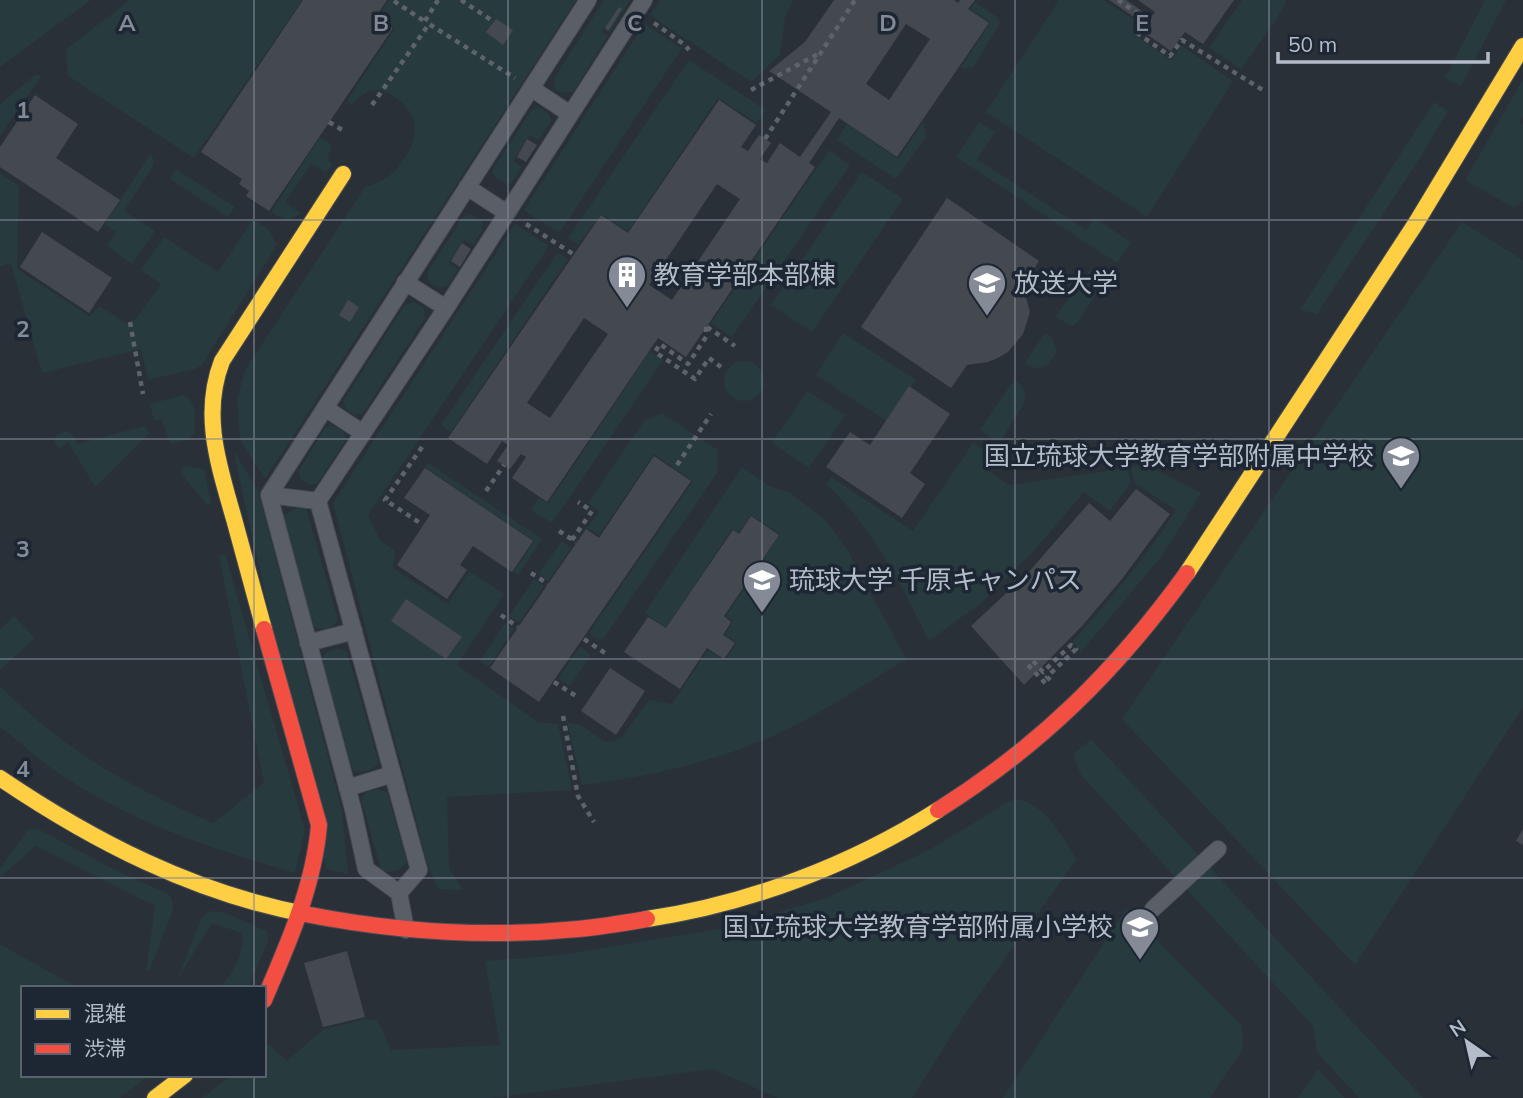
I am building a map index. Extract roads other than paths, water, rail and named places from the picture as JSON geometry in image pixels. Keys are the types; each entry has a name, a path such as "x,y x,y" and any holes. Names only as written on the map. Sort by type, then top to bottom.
{"street":[{"path":"0,778 55,816 118,851 211,888 298,914 407,931 471,934 552,932 620,924 719,904 786,884 863,853 910,829 994,765 1055,725 1133,644 1176,587 1429,203 1483,117 1523,46"},
{"path":"266,996 284,958 317,851 319,834 317,816 218,461 212,430 211,392 222,361 343,174"},
{"path":"155,1098 182,1077"}],"lane":[{"path":"407,931 400,893 366,869 269,495 588,0"},
{"path":"400,893 419,870 318,501 640,6"},
{"path":"531,88 570,114"},
{"path":"467,187 507,212"},
{"path":"405,282 446,308"},
{"path":"325,408 363,433"},
{"path":"269,495 318,501"},
{"path":"308,643 354,631"},
{"path":"347,788 393,775"},
{"path":"1153,909 1218,849"}],"place":[{"name":"教育学部本部棟","path":"627,309"},
{"name":"放送大学","path":"987,317"},
{"name":"国立琉球大学教育学部附属中学校","path":"1401,490"},
{"name":"琉球大学 千原キャンパス","path":"762,614"},
{"name":"国立琉球大学教育学部附属小学校","path":"1140,961"}]}
